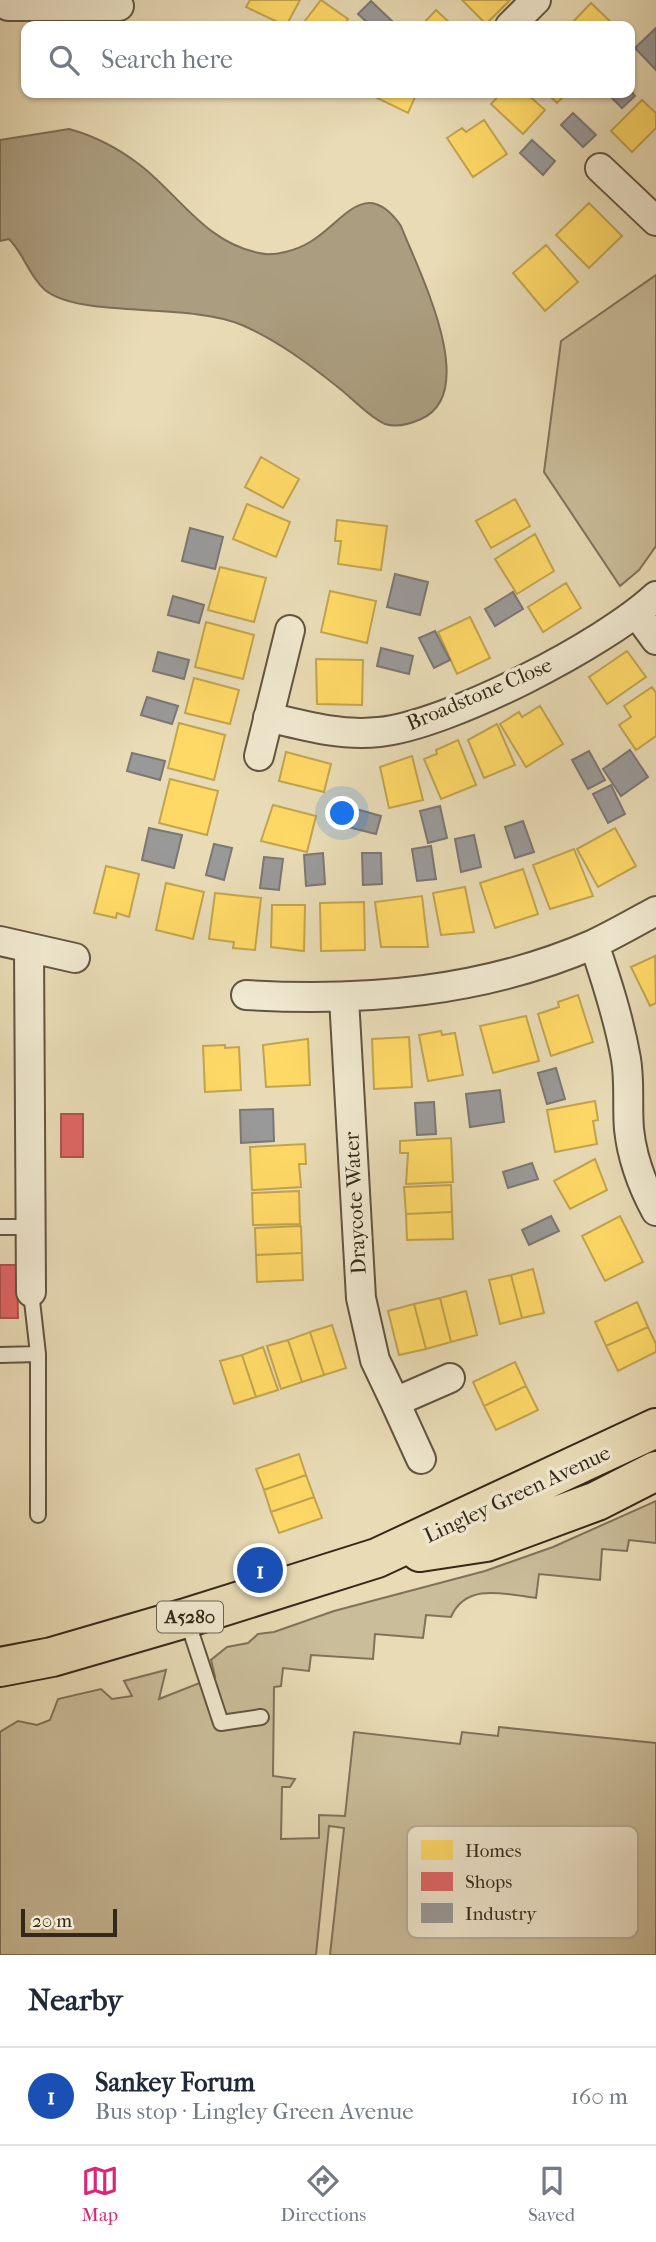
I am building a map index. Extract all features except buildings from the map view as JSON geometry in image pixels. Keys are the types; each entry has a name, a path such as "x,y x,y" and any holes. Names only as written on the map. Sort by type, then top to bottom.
{"main road":[{"name":"Lingley Green Avenue","path":"0,1667 52,1657 377,1558 656,1428"},
{"name":"Lingley Green Avenue","path":"377,1558 486,1542 597,1501 656,1472"}],"street":[{"path":"515,21 536,0"},
{"path":"8,5 46,3 119,6"},
{"path":"600,168 656,221"},
{"path":"647,605 656,640"},
{"name":"Broadstone Close","path":"268,717 356,734 401,729 498,691 647,605"},
{"path":"259,756 290,630"},
{"path":"246,995 344,998 404,994 455,986 518,970 594,944 656,911"},
{"path":"0,941 75,958"},
{"path":"594,944 612,995 626,1061 629,1128 634,1157 644,1189 656,1211"},
{"path":"29,948 31,1292"},
{"name":"Draycote Water","path":"344,998 361,1298 375,1360 421,1460"},
{"path":"395,1402 450,1378"}],"lane":[{"path":"0,1227 30,1227"},
{"path":"31,1292 38,1354 38,1515"},
{"path":"0,1354 38,1354"},
{"path":"186,1618 220,1723 261,1717"}],"shaded area":[{"path":"69,129 97,139 123,153 154,177 208,228 223,239 259,253 278,253 305,245 343,215 365,203 376,204 388,211 401,226 440,328 446,357 446,383 438,405 413,422 385,424 293,354 242,325 194,314 84,304 62,299 45,290 9,239 0,241 0,140"},
{"path":"656,275 656,546 639,570 620,586 544,472 561,341"},
{"path":"656,1501 656,1543 629,1540 627,1551 602,1549 600,1580 539,1574 536,1598 499,1593 476,1595 458,1606 451,1617 426,1615 423,1638 375,1634 373,1659 311,1655 309,1671 283,1668 281,1686 274,1687 273,1776 295,1779 290,1787 282,1787 281,1839 319,1838 319,1815 345,1816 354,1732 460,1744 462,1732 498,1736 499,1727 656,1743 656,1955 330,1955 344,1828 329,1826 316,1955 0,1955 0,1732 18,1721 37,1725 50,1720 58,1699 101,1689 112,1699 132,1696 124,1681 166,1670 159,1699 215,1677 211,1660 227,1647 248,1643 258,1634 274,1632 334,1611 485,1571 553,1547"}],"place":[{"name":"Sankey Forum","path":"260,1570"}]}
